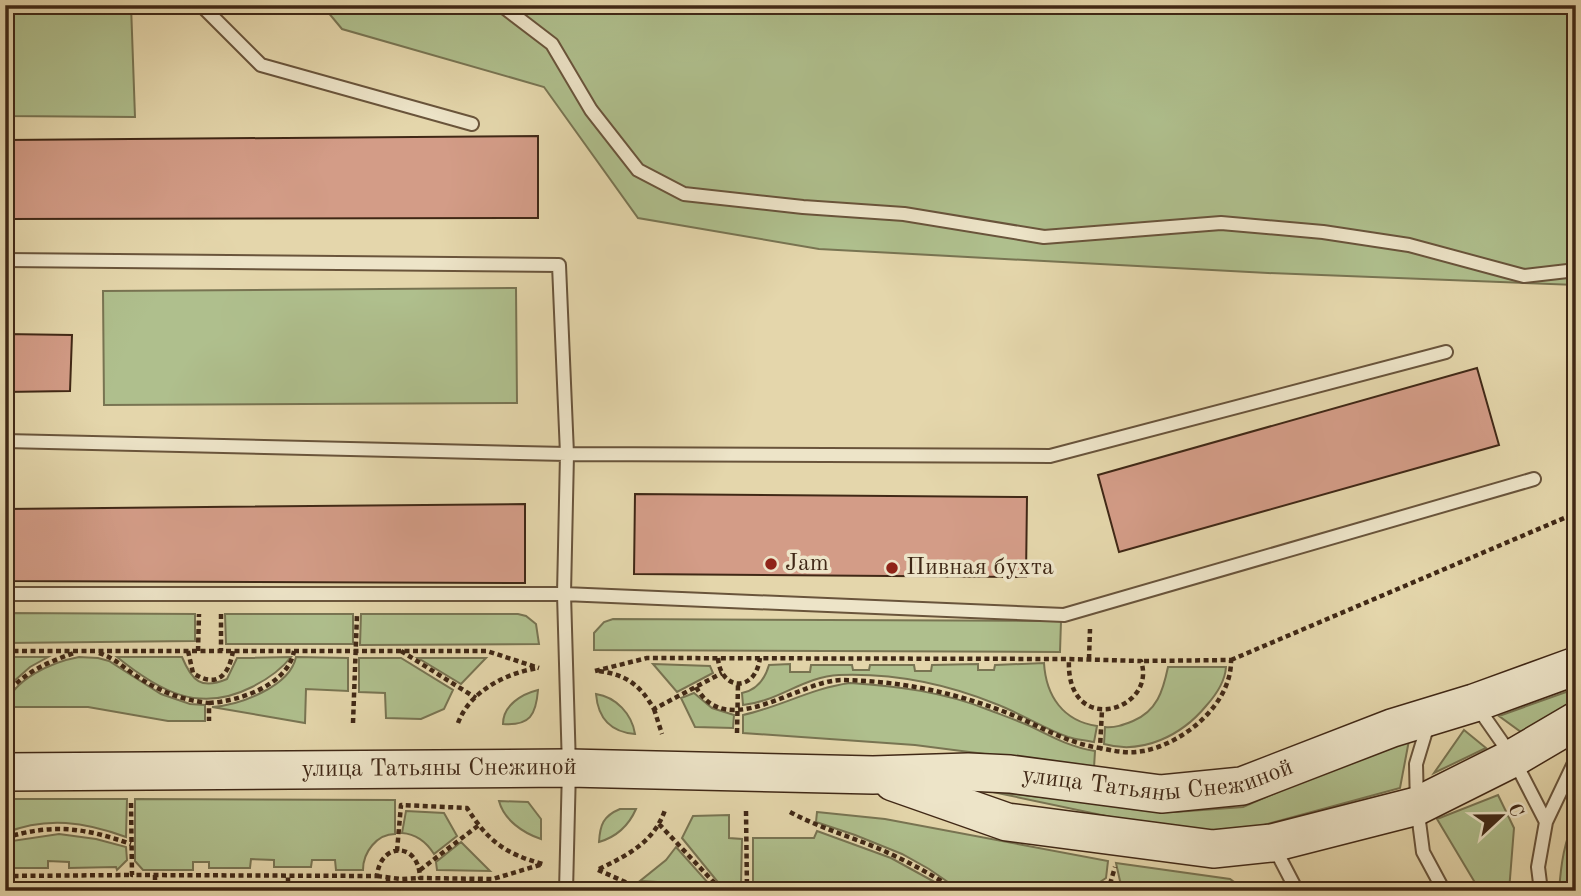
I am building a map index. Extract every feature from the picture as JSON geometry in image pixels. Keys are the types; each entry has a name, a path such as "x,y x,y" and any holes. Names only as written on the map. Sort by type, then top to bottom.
{"street":[{"name":"улица Татьяны Снежиной","path":"5,772 569,768 873,775 968,772 1010,774 1161,794 1242,786 1431,714 1474,703 1576,666"},
{"name":"улица Татьяны Снежиной","path":"873,775 1007,822 1213,849 1272,843 1417,806 1513,758 1576,720"}],"lane":[{"path":"201,5 261,65 472,124"},
{"path":"501,5 552,44 592,110 638,170 684,194 803,207 904,214 1044,237 1221,223 1409,245 1524,276 1576,270"},
{"path":"5,260 559,265 567,454 564,594 569,768 566,891"},
{"path":"5,441 567,454 1050,456 1446,352"},
{"path":"5,594 564,594 1064,615 1534,480"},
{"path":"1474,703 1513,758 1546,822"},
{"path":"1431,714 1416,764 1417,806 1423,852 1444,891"},
{"path":"1541,891 1538,867 1546,822 1576,759"},
{"path":"1272,843 1297,891"}],"path":[{"path":"662,734 654,709 646,695 634,683 617,674 595,671 647,658 1231,660 1576,513"},
{"path":"198,614 198,651"},
{"path":"221,614 221,651"},
{"path":"353,723 357,614"},
{"path":"1089,659 1091,621"},
{"path":"5,651 487,651 539,668 494,682 467,708 458,723"},
{"path":"50,651 55,655 54,660"},
{"path":"5,696 38,667 80,651"},
{"path":"95,651 110,656 137,677 170,695 192,702 209,703 232,699 266,685 290,666 294,651"},
{"path":"188,651 193,673 209,680 221,677 228,671 233,651"},
{"path":"400,651 476,698"},
{"path":"718,658 722,673 728,680 738,684 755,676 760,658"},
{"path":"1069,659 1068,676 1071,688 1087,705 1102,710 1122,706 1132,699 1143,677 1141,661"},
{"path":"696,687 700,694 714,705 738,710 762,707 802,689 837,680 894,683 961,697 1008,713 1062,739 1127,752 1141,751 1177,739 1200,720 1220,696 1231,672 1231,660"},
{"path":"654,709 722,673"},
{"path":"737,733 738,684"},
{"path":"209,703 209,721"},
{"path":"1100,748 1102,710"},
{"path":"131,799 132,875"},
{"path":"5,876 288,874 493,878 543,864 505,851 479,825 467,808 401,805 397,850"},
{"path":"665,810 659,824 641,846 598,870 639,888 710,891"},
{"path":"746,811 747,891"},
{"path":"790,811 815,826 896,856 957,891"},
{"path":"659,824 722,891"},
{"path":"420,870 479,825"},
{"path":"5,838 27,831 57,828 91,832 131,844"},
{"path":"377,876 378,864 386,855 397,850 410,853 417,860 420,878"},
{"path":"1099,891 1110,884 1116,863"},
{"path":"288,874 288,891"},
{"path":"155,875 155,891"},
{"path":"388,878 388,891"},
{"path":"1110,884 1122,891"}],"green space":[{"path":"5,5 131,5 135,117 5,116"},
{"path":"322,5 1576,5 1576,285 1268,273 819,249 638,218 544,87 342,29"},
{"path":"516,288 517,403 104,405 103,291"},
{"path":"5,613 195,614 195,641 5,643"},
{"path":"225,614 353,614 353,644 226,644"},
{"path":"361,614 518,614 526,616 536,624 539,644 360,645"},
{"path":"613,619 1061,621 1060,652 594,650 594,633 604,622"},
{"path":"5,657 48,657 30,667 5,689"},
{"path":"79,657 109,661 161,694 190,704 205,705 205,721 168,721 88,707 5,707 16,688 35,673"},
{"path":"117,657 182,657 198,681 210,684 227,679 237,658 291,657 268,678 233,695 197,698 164,689"},
{"path":"296,657 348,658 348,691 306,689 305,723 212,707 236,703 274,685 292,668"},
{"path":"359,658 401,658 453,690 444,709 421,719 386,718 385,693 359,692"},
{"path":"418,658 486,658 461,684"},
{"path":"1044,663 1048,686 1058,705 1075,719 1097,726 1094,742 1068,737 977,697 899,678 827,676 768,699 743,705 742,693 760,683 769,665 790,664 790,672 810,672 811,665 852,665 853,670 869,670 870,665 914,665 915,671 931,671 932,665 978,664 978,670 994,670 995,665"},
{"path":"653,664 710,666 713,673 677,692"},
{"path":"1168,667 1226,667 1222,683 1213,697 1196,716 1173,734 1133,747 1104,744 1105,727 1133,721 1153,706 1161,692"},
{"path":"850,683 920,691 972,704 1069,744 1095,751 1094,768 915,745 743,733 743,715 822,689"},
{"path":"538,690 530,717 520,723 503,724 506,711 514,701"},
{"path":"1566,692 1576,694 1568,707 1521,732 1499,716"},
{"path":"694,693 712,708 734,715 733,728 695,727 681,698"},
{"path":"596,694 610,699 627,713 635,734 612,727 607,722 599,710"},
{"path":"1464,730 1486,748 1434,773"},
{"path":"1410,735 1400,788 1228,833 1182,832 988,791 1175,812 1243,807"},
{"path":"1498,795 1514,828 1509,891 1480,891 1437,819"},
{"path":"5,799 127,799 126,837 66,823 36,824 5,833"},
{"path":"135,799 395,800 395,834 382,837 372,845 365,857 363,870 336,870 335,860 312,860 311,867 274,867 274,860 251,859 250,868 209,868 209,862 193,862 193,870 143,870 135,861"},
{"path":"499,801 528,802 541,819 541,839 515,825 505,814"},
{"path":"620,809 636,809 621,830 599,842 604,822"},
{"path":"406,811 444,813 457,836 434,854 421,840 402,833"},
{"path":"817,812 885,819 1108,861 1106,878 1097,884 1093,891 961,891 902,854 816,822"},
{"path":"729,815 729,838 742,839 741,886 721,886 682,838 693,816"},
{"path":"1576,817 1576,891 1559,891 1564,853"},
{"path":"817,831 891,858 951,891 924,891 923,887 903,886 903,891 836,889 835,882 816,882 815,888 753,887 753,838 814,838"},
{"path":"59,834 96,839 126,847 127,860 117,870 116,867 69,868 69,862 48,861 48,868 5,868 5,842"},
{"path":"461,842 490,871 437,870 436,862"},
{"path":"676,847 710,885 640,881 666,860"},
{"path":"1116,863 1230,879 1237,884 1238,891 1129,891 1120,881"},
{"path":"151,882 151,891 5,891 5,883"},
{"path":"283,883 283,891 160,891 160,884"},
{"path":"292,884 385,885 385,891 292,891"},
{"path":"393,885 543,885 543,891 393,891"}],"building":[{"path":"538,136 538,218 5,219 5,140"},
{"path":"5,334 72,335 70,391 5,392"},
{"path":"1477,368 1499,445 1119,552 1098,475"},
{"path":"635,494 1027,497 1026,577 634,574"},
{"path":"525,504 525,583 5,581 5,509"}],"place":[{"name":"Jam","path":"771,564"},
{"name":"Пивная бухта","path":"892,568"}]}
